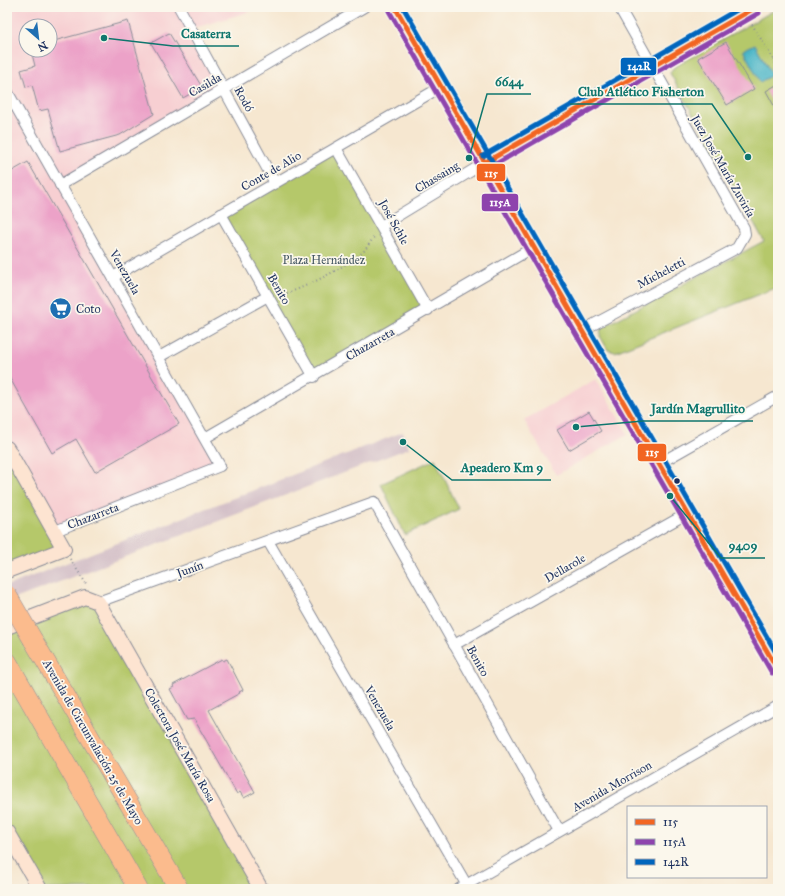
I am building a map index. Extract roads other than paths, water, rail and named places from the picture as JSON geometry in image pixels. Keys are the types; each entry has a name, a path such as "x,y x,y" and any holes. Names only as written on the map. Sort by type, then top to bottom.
{"highway":[{"name":"Avenida de Circunvalación 25 de Mayo","path":"7,595 179,889"},
{"path":"7,661 138,889"}],"street":[{"name":"Rodó","path":"179,7 275,183"},
{"name":"Casilda","path":"60,185 364,7"},
{"path":"395,7 660,463 778,670"},
{"name":"Juez José María Zuviría","path":"619,7 744,228 745,234"},
{"name":"Chassaing","path":"381,226 486,162 756,7"},
{"name":"Conte de Alio","path":"113,277 441,88"},
{"name":"Venezuela","path":"7,91 220,466"},
{"name":"José Schle","path":"336,148 428,310"},
{"name":"Benito","path":"221,214 314,377"},
{"name":"Micheletti","path":"583,330 737,248 745,234"},
{"name":"Chazarreta","path":"205,438 314,377 534,247"},
{"path":"159,357 268,296"},
{"path":"660,463 778,396"},
{"path":"7,448 55,531"},
{"name":"Chazarreta","path":"7,571 64,549 55,531 220,466"},
{"name":"Benito","path":"374,502 559,831"},
{"name":"Junín","path":"7,627 85,597 98,602 374,502"},
{"name":"Dellarole","path":"454,645 688,513"},
{"name":"Venezuela","path":"268,541 465,888"},
{"name":"Colectora José María Rosa","path":"98,602 262,889"},
{"name":"Avenida Morrison","path":"465,888 559,831 778,706"},
{"path":"7,832 40,889"}],"water":[{"path":"755,44 772,75 760,82 743,50"}],"place":[{"name":"Casaterra","path":"104,38"},
{"name":"Club Atlético Fisherton","path":"748,157"},
{"name":"6644","path":"469,158"},
{"name":"Coto","path":"60,309"},
{"name":"Jardín Magrullito","path":"576,427"},
{"name":"Apeadero Km 9","path":"403,442"},
{"name":"9409","path":"670,496"}],"park label":[{"name":"Plaza Hernández","path":"324,260"}]}
